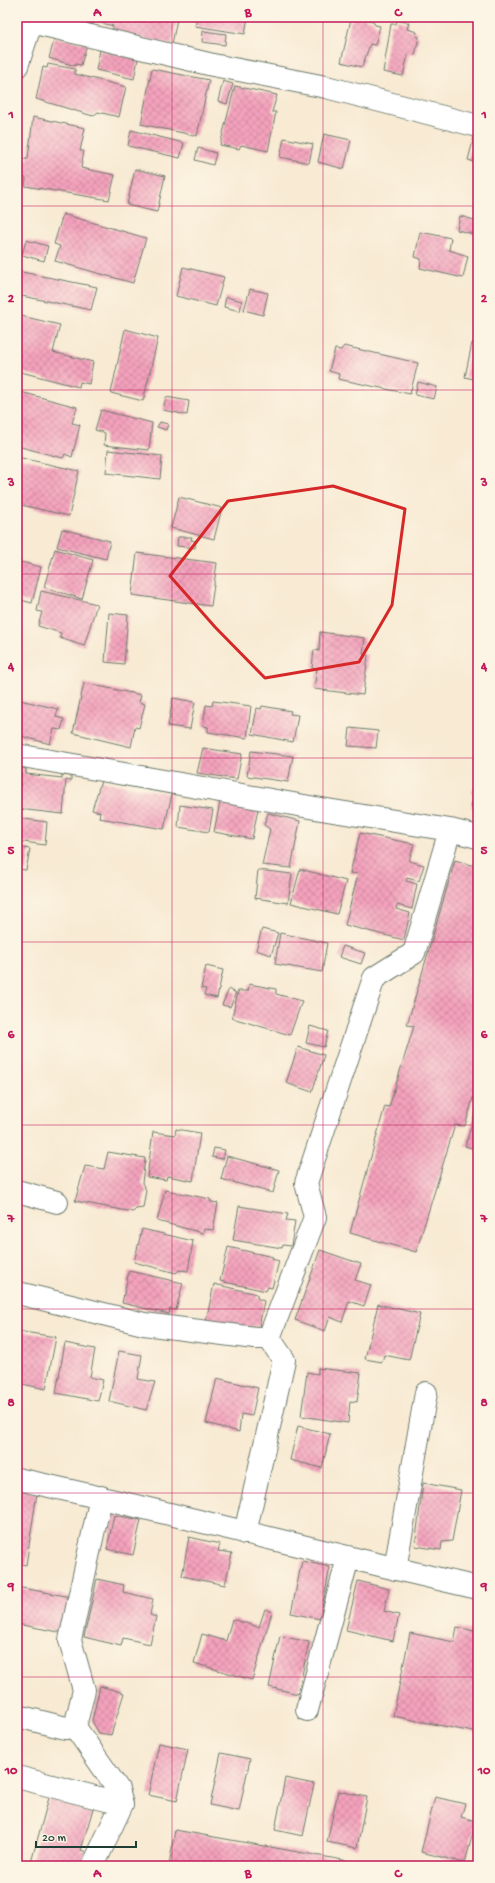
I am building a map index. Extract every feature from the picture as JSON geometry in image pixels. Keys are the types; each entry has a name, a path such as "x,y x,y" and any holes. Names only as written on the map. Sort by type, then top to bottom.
{"street":[{"path":"17,66 32,20 213,65 326,87 478,126"},
{"path":"17,755 321,809 450,830 478,837"},
{"path":"269,1338 315,1217 306,1183 374,978 414,953 450,830"},
{"path":"17,1191 57,1202"},
{"path":"18,1293 144,1324 255,1338 269,1338"},
{"path":"244,1533 284,1360 269,1338"},
{"path":"395,1569 426,1393"},
{"path":"17,1479 101,1497 244,1533 478,1588"},
{"path":"93,1866 122,1804 118,1789 75,1727 84,1690 70,1640 101,1497"},
{"path":"307,1710 348,1558"},
{"path":"17,1716 66,1728 75,1727"},
{"path":"17,1777 122,1804"}],"highlighted area":[{"path":"333,486 405,509 392,605 359,662 265,678 215,627 170,576 228,501"}],"building":[{"path":"72,17 166,17 177,19 172,44 112,32 113,26 95,21 93,24 71,19"},
{"path":"197,17 248,17 245,34 195,26"},
{"path":"365,17 365,19 373,21 375,25 380,26 375,45 370,44 362,67 341,62 351,19"},
{"path":"397,20 409,23 407,29 417,32 416,36 419,37 415,55 408,54 403,76 383,72 391,24 396,24"},
{"path":"203,31 226,34 225,45 202,42"},
{"path":"55,37 87,44 81,65 76,64 75,66 49,58"},
{"path":"100,50 138,59 134,79 96,70"},
{"path":"48,64 75,69 75,74 126,87 119,117 98,112 93,116 36,99 43,67 47,68"},
{"path":"152,69 209,80 197,136 141,124"},
{"path":"223,81 233,84 227,104 218,101"},
{"path":"235,86 277,95 272,112 276,112 268,151 241,145 239,149 220,145"},
{"path":"33,117 85,128 80,151 84,151 81,168 115,175 109,200 25,186 26,178 17,177 19,159 28,159"},
{"path":"131,130 184,143 180,158 128,146"},
{"path":"324,134 351,140 344,169 318,162"},
{"path":"474,137 478,138 478,163 468,160"},
{"path":"284,138 313,144 309,163 280,157"},
{"path":"198,148 216,153 213,165 195,160"},
{"path":"135,169 165,176 157,212 127,205"},
{"path":"63,214 146,238 133,283 55,261 60,246 54,244"},
{"path":"460,216 478,221 478,235 457,230"},
{"path":"420,232 451,238 449,250 468,256 463,278 420,268 421,259 415,257"},
{"path":"26,240 48,246 44,261 22,255"},
{"path":"183,267 224,277 216,306 176,296"},
{"path":"17,271 97,287 91,310 17,295"},
{"path":"250,289 268,293 263,315 244,310"},
{"path":"226,297 242,301 240,311 224,307"},
{"path":"17,315 60,325 53,352 93,362 89,384 80,382 79,387 17,371"},
{"path":"125,329 158,338 143,401 111,393"},
{"path":"472,343 478,343 478,380 465,377"},
{"path":"344,346 418,363 410,394 338,379 339,374 329,371 335,349 341,350"},
{"path":"418,382 437,387 434,399 415,395"},
{"path":"17,391 77,407 72,423 80,425 72,457 65,454 63,458 17,446"},
{"path":"166,397 189,401 187,415 163,410"},
{"path":"101,410 152,423 149,450 104,445 105,433 95,430"},
{"path":"160,422 168,424 166,430 157,427"},
{"path":"108,450 162,456 160,479 106,473"},
{"path":"17,457 79,471 69,516 17,504"},
{"path":"179,497 222,508 214,539 171,528"},
{"path":"62,529 110,541 106,559 57,547"},
{"path":"178,537 192,537 191,540 196,541 195,548 177,546"},
{"path":"55,549 93,560 82,599 44,587"},
{"path":"137,553 217,563 211,606 132,595"},
{"path":"17,561 41,567 32,603 17,599"},
{"path":"41,591 97,604 84,646 60,638 61,633 38,626 42,612 37,611"},
{"path":"109,613 128,615 124,664 105,662"},
{"path":"320,632 365,638 363,654 368,655 363,695 314,689 317,669 312,668 314,650 319,651"},
{"path":"84,683 141,695 139,702 145,704 139,728 135,727 131,747 73,733"},
{"path":"173,698 195,702 190,729 168,726"},
{"path":"20,700 58,709 56,717 64,719 61,730 54,729 50,744 17,735 17,716"},
{"path":"213,701 251,706 247,738 208,732 208,727 203,726 206,705 212,706"},
{"path":"262,706 291,711 290,714 298,715 293,742 252,734 257,708 261,709"},
{"path":"350,728 378,731 376,748 348,746"},
{"path":"203,748 242,754 237,779 197,773"},
{"path":"251,751 293,756 288,782 247,776"},
{"path":"22,768 26,769 26,774 62,778 62,775 71,776 71,781 66,780 63,814 18,809"},
{"path":"478,776 478,809 471,807 474,794 472,793"},
{"path":"101,781 172,794 164,829 99,818 100,812 92,810"},
{"path":"220,802 258,809 252,839 214,832"},
{"path":"180,805 213,810 209,832 178,827"},
{"path":"268,813 300,821 291,868 262,865 270,829 264,825"},
{"path":"17,818 47,822 45,845 17,841"},
{"path":"360,833 414,844 409,861 424,865 419,881 407,878 406,881 417,884 412,909 397,905 396,909 410,913 404,940 345,925 358,874 350,873"},
{"path":"17,847 30,849 26,870 17,869"},
{"path":"455,860 478,867 478,1081 465,1126 455,1125 416,1252 350,1233 385,1106 389,1107 414,1026 407,1025"},
{"path":"300,869 346,881 337,914 291,903"},
{"path":"258,870 292,874 288,903 255,898"},
{"path":"262,929 278,933 271,955 256,950"},
{"path":"280,933 327,943 322,972 275,964"},
{"path":"343,946 365,953 361,964 339,957"},
{"path":"206,966 223,970 217,998 204,995 206,989 201,988"},
{"path":"249,984 276,989 276,994 302,1001 290,1035 232,1018 238,991 248,991"},
{"path":"229,989 236,993 230,1007 222,1005"},
{"path":"310,1026 328,1031 324,1047 306,1043"},
{"path":"298,1047 324,1055 312,1092 286,1083"},
{"path":"478,1104 478,1150 465,1146"},
{"path":"176,1129 200,1133 193,1181 167,1176 166,1180 147,1177 153,1132 175,1135"},
{"path":"214,1148 225,1150 223,1159 212,1157"},
{"path":"108,1152 145,1158 142,1183 146,1190 143,1208 136,1209 133,1212 75,1201 85,1166 104,1169"},
{"path":"227,1156 279,1170 273,1193 221,1179"},
{"path":"165,1190 210,1199 211,1202 218,1203 213,1230 204,1229 203,1233 157,1221"},
{"path":"239,1206 288,1214 286,1220 295,1221 291,1246 283,1245 282,1248 233,1240"},
{"path":"142,1229 193,1241 188,1271 179,1270 176,1273 134,1262"},
{"path":"228,1247 273,1257 272,1259 279,1261 272,1288 268,1287 266,1291 220,1281"},
{"path":"320,1250 361,1264 355,1280 371,1285 364,1306 349,1301 342,1322 330,1317 325,1331 295,1320"},
{"path":"129,1271 183,1283 176,1310 170,1309 169,1314 122,1303"},
{"path":"214,1284 257,1294 257,1298 264,1301 259,1327 251,1326 250,1330 206,1321"},
{"path":"378,1304 420,1314 409,1360 384,1355 382,1362 365,1359"},
{"path":"17,1331 56,1337 46,1389 17,1383"},
{"path":"65,1343 95,1349 90,1377 103,1380 98,1401 56,1393"},
{"path":"119,1351 142,1355 138,1379 155,1382 146,1410 109,1401"},
{"path":"318,1368 361,1373 357,1402 350,1401 348,1423 301,1416 307,1372 318,1374"},
{"path":"217,1378 258,1388 252,1416 241,1414 239,1432 206,1423"},
{"path":"298,1426 330,1434 322,1468 290,1460"},
{"path":"423,1483 461,1490 452,1541 442,1542 441,1550 415,1546"},
{"path":"17,1489 37,1493 26,1565 17,1563"},
{"path":"114,1515 141,1520 133,1555 107,1549"},
{"path":"189,1537 220,1544 218,1551 232,1553 225,1585 182,1576"},
{"path":"478,1545 478,1558 475,1557"},
{"path":"302,1561 330,1567 320,1619 291,1613"},
{"path":"97,1579 124,1585 123,1592 153,1599 150,1615 156,1617 150,1644 123,1638 121,1646 84,1637"},
{"path":"358,1581 389,1589 384,1611 399,1615 393,1641 346,1630"},
{"path":"17,1587 71,1597 64,1633 17,1624"},
{"path":"265,1609 272,1612 252,1680 194,1663 202,1634 226,1641 232,1619 259,1627"},
{"path":"476,1620 478,1621 478,1733 393,1716 410,1633 454,1642 457,1627 474,1631"},
{"path":"280,1636 309,1642 298,1694 269,1687"},
{"path":"100,1686 124,1693 111,1735 99,1733 92,1721"},
{"path":"159,1743 188,1749 177,1801 148,1795"},
{"path":"221,1753 250,1759 239,1811 210,1805"},
{"path":"285,1778 314,1784 303,1836 275,1830"},
{"path":"338,1791 367,1797 357,1848 327,1842"},
{"path":"50,1794 94,1805 81,1850 86,1852 82,1866 30,1866"},
{"path":"435,1797 465,1804 461,1817 476,1821 465,1863 421,1852"},
{"path":"175,1830 371,1865 169,1866"}]}
